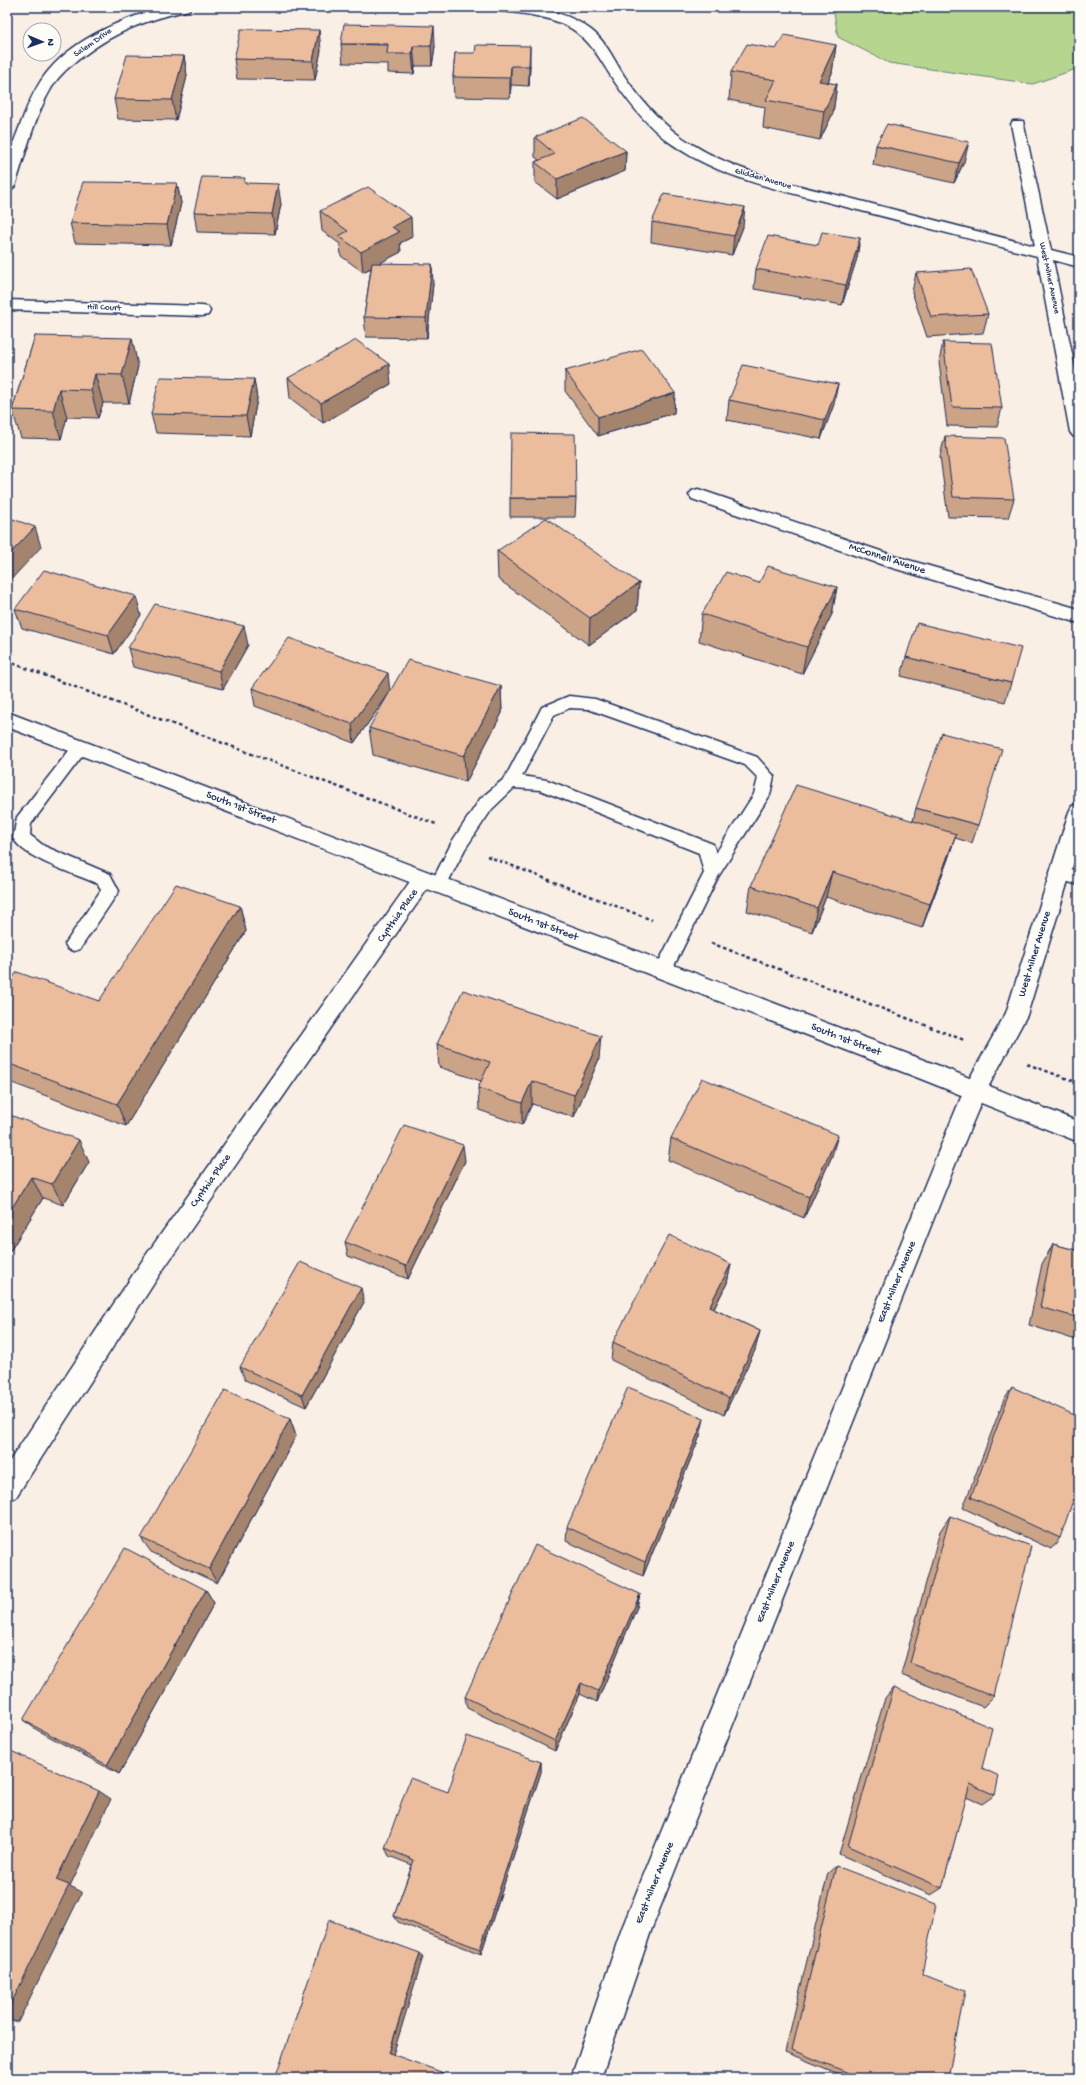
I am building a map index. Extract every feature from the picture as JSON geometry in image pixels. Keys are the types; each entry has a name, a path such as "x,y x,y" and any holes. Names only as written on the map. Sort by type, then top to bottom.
{"street":[{"name":"Salem Drive","path":"7,186 36,104 52,76 66,61 114,28 148,15 184,7"},
{"name":"Glidden Avenue","path":"501,7 534,11 577,25 596,42 619,77 649,116 682,145 726,169 760,180 1046,255 1079,262"},
{"name":"West Milner Avenue","path":"1018,124 1034,207 1046,255 1079,432"},
{"name":"Hill Court","path":"7,305 202,311"},
{"name":"McConnell Avenue","path":"698,495 892,562 1079,616"},
{"name":"South 1st Street","path":"7,719 975,1090 1079,1132"},
{"name":"West Milner Avenue","path":"975,1090 1016,1015 1069,875 1079,812"},
{"name":"Cynthia Place","path":"7,1488 152,1266 430,882"},
{"name":"East Milner Avenue","path":"586,2078 637,1928 975,1090"}],"lane":[{"path":"430,882 459,845 486,804 511,782 548,711 568,702 589,703 750,761 766,776 762,795 712,873 663,971"},
{"path":"74,944 110,891 104,879 38,851 21,838 23,822 81,747"},
{"path":"511,782 541,784 707,849 712,873"}],"path":[{"path":"7,661 447,829 459,845 588,897 682,931 1079,1083"}],"green space":[{"path":"833,7 1079,7 1079,68 1033,84 889,63 838,37"}],"building":[{"path":"344,24 434,26 431,46 413,46 412,54 387,54 388,44 341,44"},
{"path":"241,29 319,30 313,61 234,59"},
{"path":"784,35 836,45 819,81 837,84 824,111 766,100 776,80 731,72 747,44 776,49"},
{"path":"476,45 530,46 529,66 511,66 510,78 453,77 455,53 475,53"},
{"path":"127,55 184,56 172,100 114,99"},
{"path":"583,118 626,151 557,179 535,162 555,154 535,137"},
{"path":"887,124 969,142 959,163 876,145"},
{"path":"202,177 245,178 244,183 278,184 272,214 194,212"},
{"path":"83,182 177,183 167,225 70,223"},
{"path":"368,187 411,217 392,227 399,232 361,252 339,236 348,231 320,211"},
{"path":"664,194 745,207 734,236 652,222"},
{"path":"822,232 860,238 846,285 756,269 768,236 818,245"},
{"path":"372,263 432,264 426,318 364,317"},
{"path":"971,269 988,314 931,317 916,273"},
{"path":"35,336 132,338 122,375 95,374 91,390 59,389 53,411 12,410"},
{"path":"356,340 389,364 321,403 288,378"},
{"path":"943,342 992,343 1002,408 952,407"},
{"path":"642,349 675,393 598,417 565,371"},
{"path":"743,365 838,384 825,420 729,400"},
{"path":"160,377 254,379 246,416 151,414"},
{"path":"511,433 575,434 576,498 510,498"},
{"path":"945,436 1004,438 1014,499 953,497"},
{"path":"7,517 35,527 7,557"},
{"path":"546,518 639,583 590,618 497,551"},
{"path":"768,566 837,587 807,647 702,614 726,572 759,583"},
{"path":"44,570 136,596 108,635 15,609"},
{"path":"155,604 244,626 219,671 128,648"},
{"path":"917,623 1021,648 1011,683 906,657"},
{"path":"289,638 388,673 352,724 252,688"},
{"path":"408,660 501,686 464,756 369,728"},
{"path":"942,733 1002,749 978,825 916,808"},
{"path":"796,785 956,834 930,904 832,872 817,908 751,886"},
{"path":"176,884 240,906 117,1104 7,1063 7,986 17,972 99,1001"},
{"path":"463,990 601,1036 574,1095 532,1081 522,1103 478,1088 490,1062 437,1044"},
{"path":"702,1078 838,1135 809,1197 671,1138"},
{"path":"7,1114 79,1140 52,1184 31,1177 7,1216"},
{"path":"404,1125 463,1145 406,1266 345,1242"},
{"path":"669,1235 731,1264 709,1307 760,1331 729,1398 613,1342"},
{"path":"1053,1244 1079,1251 1079,1318 1040,1307"},
{"path":"300,1262 361,1288 302,1395 240,1367"},
{"path":"628,1387 704,1419 645,1562 567,1527"},
{"path":"1012,1387 1079,1417 1079,1483 1060,1538 971,1497"},
{"path":"225,1390 290,1419 209,1569 141,1538"},
{"path":"950,1516 1031,1546 994,1696 910,1663"},
{"path":"535,1545 640,1594 598,1691 581,1683 555,1741 465,1697"},
{"path":"125,1548 206,1590 107,1765 23,1720"},
{"path":"894,1687 992,1728 982,1768 999,1776 995,1795 970,1784 942,1888 848,1846"},
{"path":"467,1736 541,1762 480,1949 394,1916 414,1860 385,1848 410,1778 448,1792"},
{"path":"11,1751 99,1791 56,1880 69,1885 7,2012 7,1758"},
{"path":"836,1866 936,1904 922,1974 965,1991 948,2078 861,2078 792,2050"},
{"path":"329,1920 420,1953 389,2053 441,2072 439,2078 275,2078"}]}
